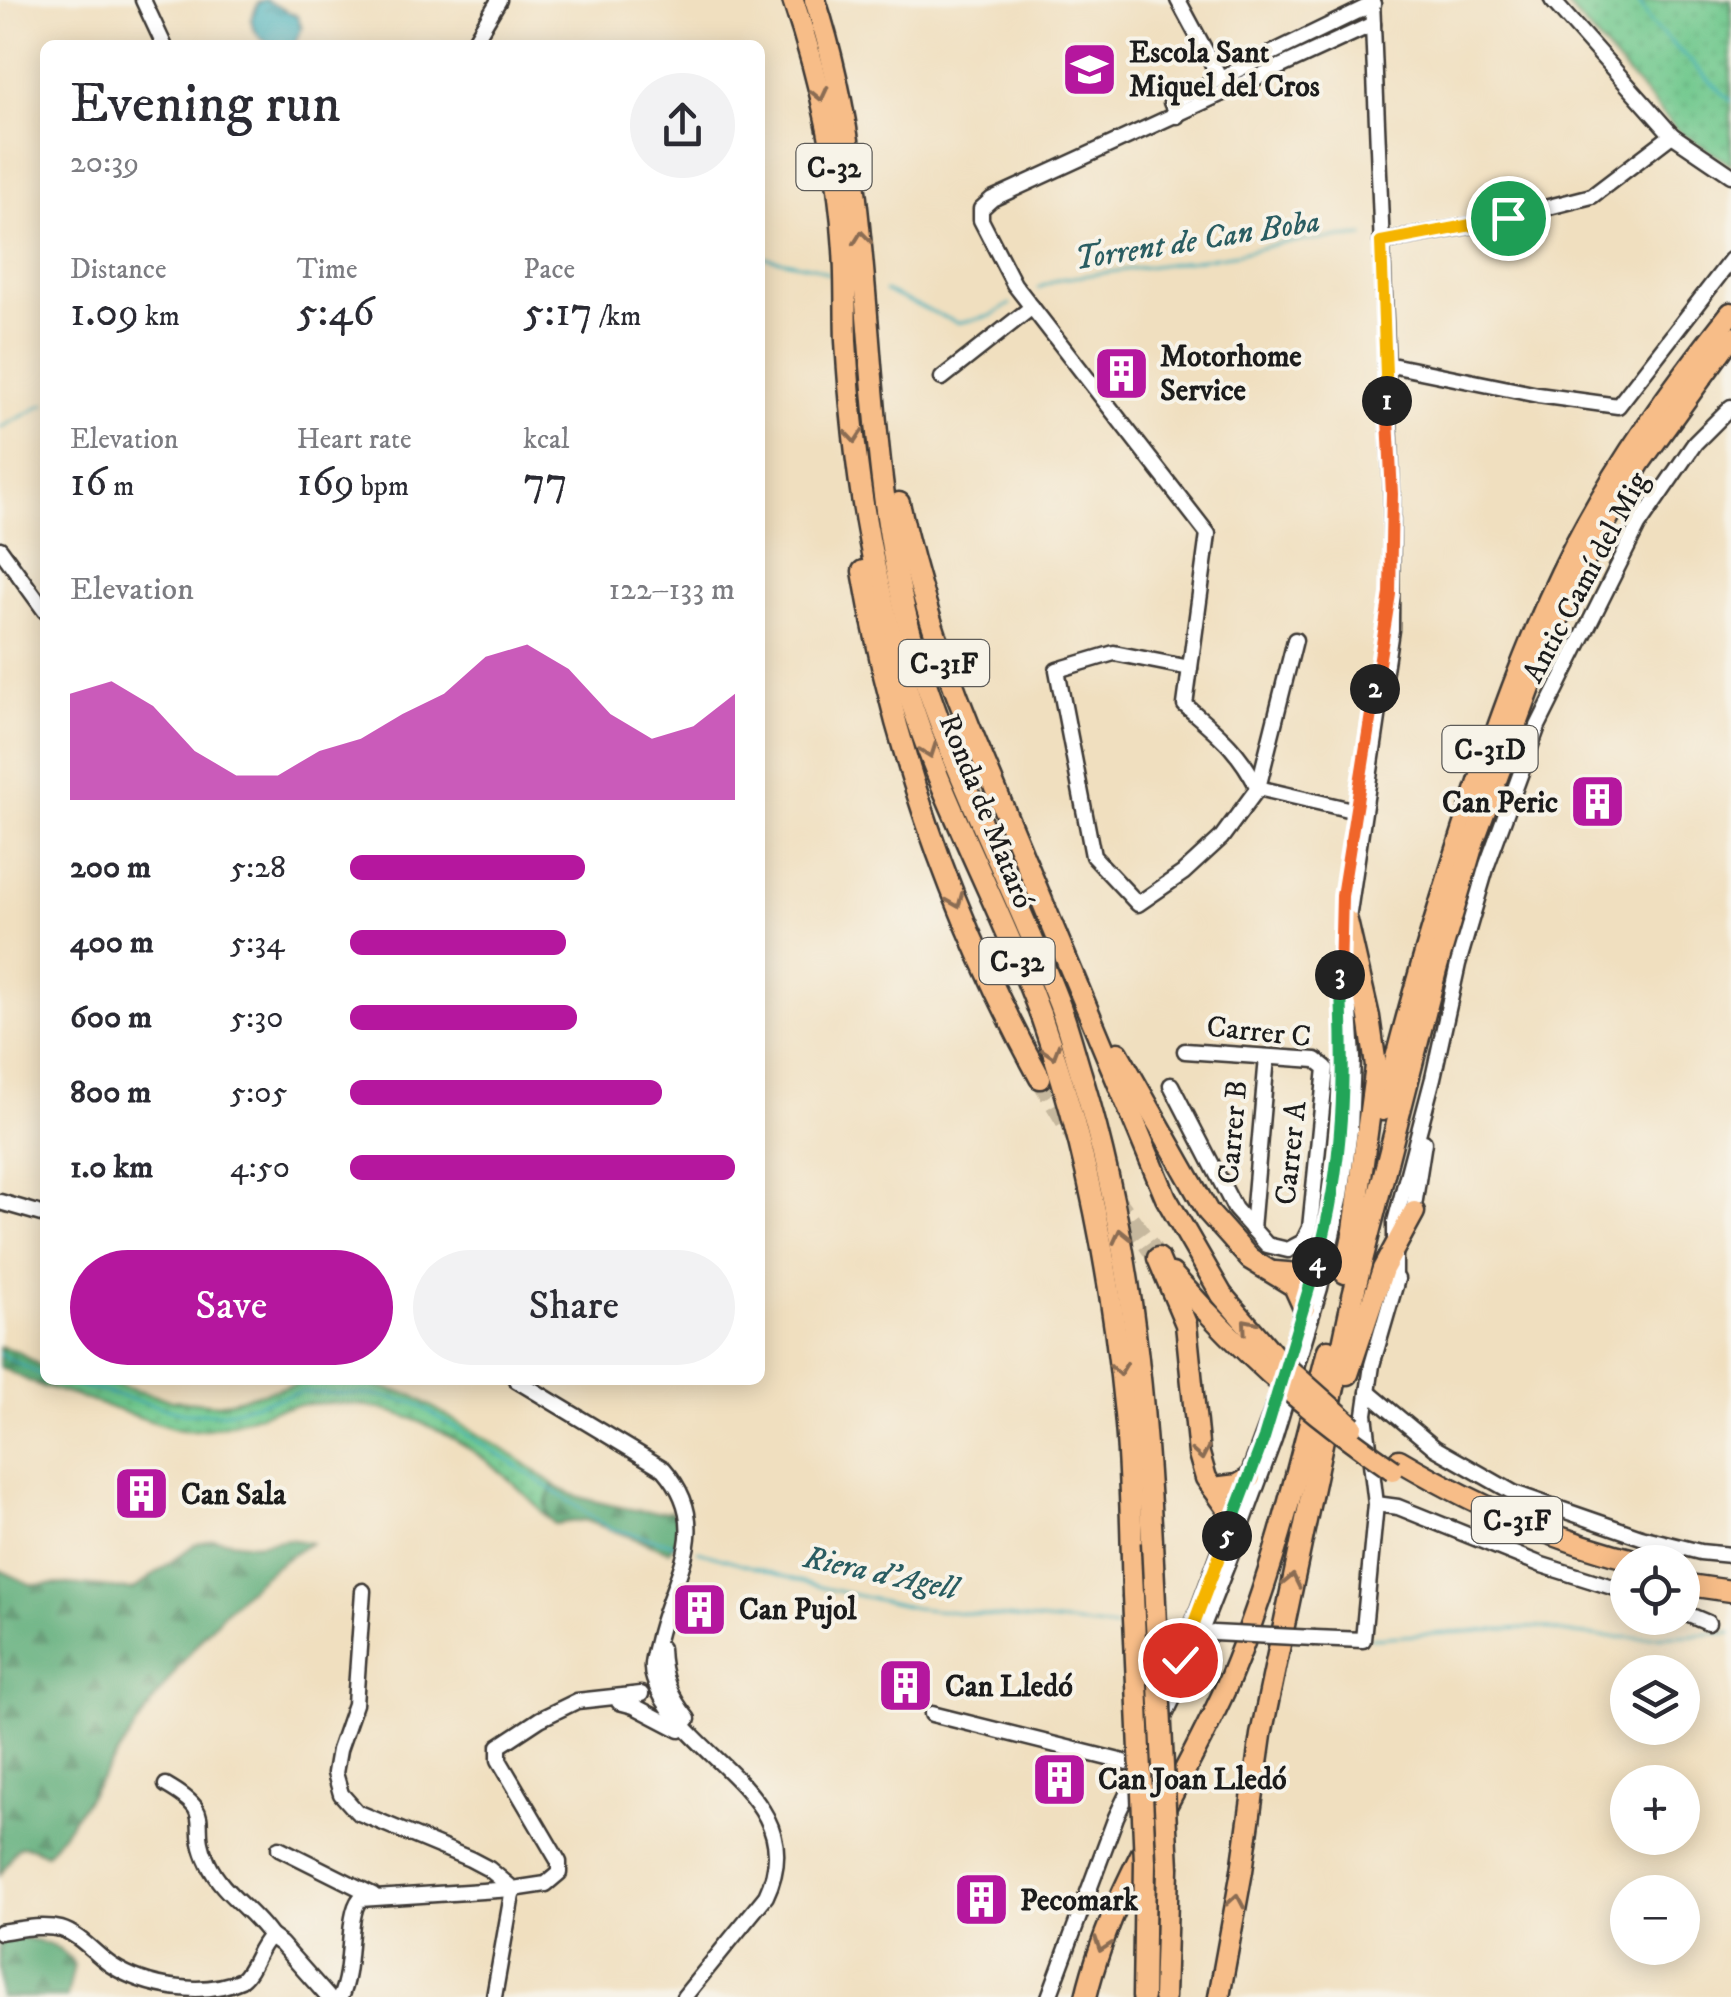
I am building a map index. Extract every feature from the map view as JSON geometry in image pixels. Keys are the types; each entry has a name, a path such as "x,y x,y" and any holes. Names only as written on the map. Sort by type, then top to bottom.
{"highway":[{"name":"Ronda de Mataró","path":"793,0 810,51 836,176 844,249 846,339 863,511 896,656 937,774 1041,1017 1074,1124 1109,1285 1125,1417 1145,1861 1142,1997"},
{"name":"Ronda de Mataró","path":"815,0 845,107 864,248 878,447 891,542 912,638 958,768 1060,1004 1095,1121 1128,1268 1146,1416 1168,1868 1164,1997"},
{"name":"C-31D","path":"1086,1997 1104,1937 1229,1680 1259,1602 1283,1527 1389,1084 1440,901 1529,644 1576,543 1616,472 1667,396 1731,313"},
{"name":"C-31D","path":"1219,1997 1261,1735 1319,1456 1374,1209 1432,981 1502,758 1589,550 1648,452 1731,337"},
{"name":"C-31F","path":"878,447 890,464 914,568 941,656 1166,1198 1222,1295 1278,1360 1396,1465 1560,1537 1610,1552"},
{"name":"C-31F","path":"863,511 856,524 859,551 875,645 902,754 981,962 1040,1078"},
{"path":"1347,921 1376,1066 1354,1230"},
{"path":"1072,974 1080,981 1159,1130 1208,1212 1234,1243 1294,1286 1304,1308"},
{"path":"1319,1456 1379,1282 1414,1212"},
{"name":"C-31F","path":"1212,1488 1199,1454 1186,1324 1158,1258 1268,1374 1336,1431 1488,1522 1610,1565"},
{"path":"1267,1270 1298,1274 1318,1261"},
{"path":"1212,1488 1238,1486 1250,1478"},
{"path":"1212,1488 1228,1509 1226,1538"},
{"path":"1700,1575 1731,1580"},
{"path":"1700,1587 1731,1592"}],"street":[{"path":"143,0 162,40"},
{"path":"475,40 498,0"},
{"path":"1178,0 1220,78"},
{"path":"1552,0 1672,135 1731,175"},
{"path":"1041,1997 1073,1904 1180,1660 1250,1478 1284,1379 1328,1224 1343,1106 1339,921 1390,642 1392,494 1373,2 1220,78 1174,109"},
{"path":"1258,788 1244,760 1231,745 1184,705 1208,534 1014,284 987,234 981,209 1174,109 1373,24"},
{"path":"1381,242 1490,222 1592,196 1672,135"},
{"path":"1386,364 1538,396 1618,406 1731,260"},
{"path":"942,378 1032,308"},
{"name":"Antic Camí del Mig","path":"1395,1285 1395,1222 1463,947 1538,726 1638,526 1695,443 1731,406"},
{"path":"0,548 40,604"},
{"path":"1048,1997 1116,1818 1207,1632 1274,1440 1320,1288 1350,1130 1352,1044 1347,921 1356,811 1390,594"},
{"path":"1190,668 1114,653 1057,670 1093,856 1138,904 1183,874 1221,838 1258,788 1296,640"},
{"path":"1356,811 1362,804 1378,722"},
{"path":"1258,788 1356,811"},
{"path":"1343,1106 1347,1100 1352,1044"},
{"name":"Carrer C","path":"1185,1051 1316,1060 1326,1068"},
{"name":"Carrer B","path":"1252,1229 1246,1213 1266,1057"},
{"name":"Carrer A","path":"1252,1229 1268,1245 1288,1250 1304,1242 1310,1228 1326,1068"},
{"name":"Antic Camí del Mig","path":"1207,1632 1363,1640 1376,1504 1365,1426 1368,1392 1375,1352 1414,1212 1433,1078"},
{"path":"1171,1085 1246,1213"},
{"path":"1324,1104 1343,1106"},
{"path":"1322,1127 1345,1132 1337,1212"},
{"path":"0,1202 40,1214"},
{"path":"524,1385 664,1469 688,1508 690,1533 662,1619 648,1696"},
{"path":"1368,1392 1461,1465 1514,1493 1641,1537 1700,1552 1731,1555"},
{"path":"1368,1442 1380,1423 1390,1418 1401,1421"},
{"path":"1376,1504 1398,1508 1610,1586"},
{"path":"363,1591 355,1704 335,1773 341,1794 357,1812 470,1860 514,1890"},
{"path":"1203,1600 1199,1624 1207,1632"},
{"path":"662,1619 662,1664 672,1698 697,1736"},
{"path":"1700,1620 1708,1623"},
{"path":"1180,1660 1195,1636 1207,1632"},
{"path":"648,1696 661,1650"},
{"path":"648,1696 697,1736"},
{"path":"340,1997 352,1948 352,1910 360,1898 514,1890 553,1881 559,1874 559,1862 499,1760 498,1746 577,1701 648,1696 697,1736 759,1803 770,1824 777,1861 766,1896 684,1997"},
{"path":"932,1714 1132,1764"},
{"path":"166,1784 199,1809 203,1852 220,1885 258,1919 328,1997"},
{"path":"279,1848 373,1895"},
{"path":"494,1997 514,1890"},
{"path":"0,1932 44,1927 66,1930 114,1967 160,1990 192,1996 228,1988 244,1978 260,1945 270,1936"}],"green space":[{"path":"1562,0 1731,0 1731,165 1676,129"},
{"path":"0,1347 17,1351 40,1366 40,1385 51,1385 50,1388 41,1387 0,1367"},
{"path":"116,1385 171,1400 219,1404 293,1385 371,1385 412,1395 514,1456 554,1485 546,1502 547,1517 491,1464 460,1443 392,1412 355,1404 318,1403 279,1409 219,1427 182,1430 50,1388"},
{"path":"554,1485 611,1505 671,1511 679,1526 676,1541 669,1551 585,1520 554,1524 547,1510"},
{"path":"214,1539 254,1544 289,1539 311,1543 270,1571 199,1641 46,1854 21,1847 0,1875 0,1570 32,1585 133,1590 195,1544"},
{"path":"11,1937 47,1944 69,1958 74,1965 67,1997 0,1997 0,1939"}],"water":[{"path":"265,0 297,16 302,28 296,40 262,39 251,20 258,3"}],"waterway":[{"path":"1638,0 1652,24 1731,101"},
{"name":"Torrent de Can Boba","path":"1038,288 1060,279 1238,254 1280,243 1364,236"},
{"name":"Torrent de Can Boba","path":"765,257 814,267 828,274"},
{"name":"Torrent de Can Boba","path":"885,291 958,323 991,316 1010,304"},
{"name":"Torrent de Can Boba","path":"0,428 40,407"},
{"name":"Riera d'Agell","path":"0,1354 40,1374"},
{"name":"Riera d'Agell","path":"76,1385 184,1413 222,1413 301,1392 376,1395 415,1403 609,1528 678,1545"},
{"name":"Riera d'Agell","path":"698,1551 824,1588 914,1608 1117,1628"},
{"name":"Riera d'Agell","path":"1371,1638 1540,1627 1611,1637 1731,1633"}],"tunnel":[{"path":"1040,1078 1075,1137"},
{"path":"1112,1195 1158,1258"}],"place":[{"name":"Escola Sant Miquel del Cros","path":"1090,69"},
{"name":"Motorhome Service","path":"1121,373"},
{"name":"Can Peric","path":"1597,802"},
{"name":"Can Sala","path":"142,1494"},
{"name":"Can Pujol","path":"700,1609"},
{"name":"Can Lledó","path":"906,1686"},
{"name":"Can Joan Lledó","path":"1059,1779"},
{"name":"Pecomark","path":"981,1900"}],"route":[{"path":"1180,1660 1284,1379 1328,1224 1332,1197 1344,1086 1339,921 1390,594 1392,494 1381,242 1508,218"}]}
